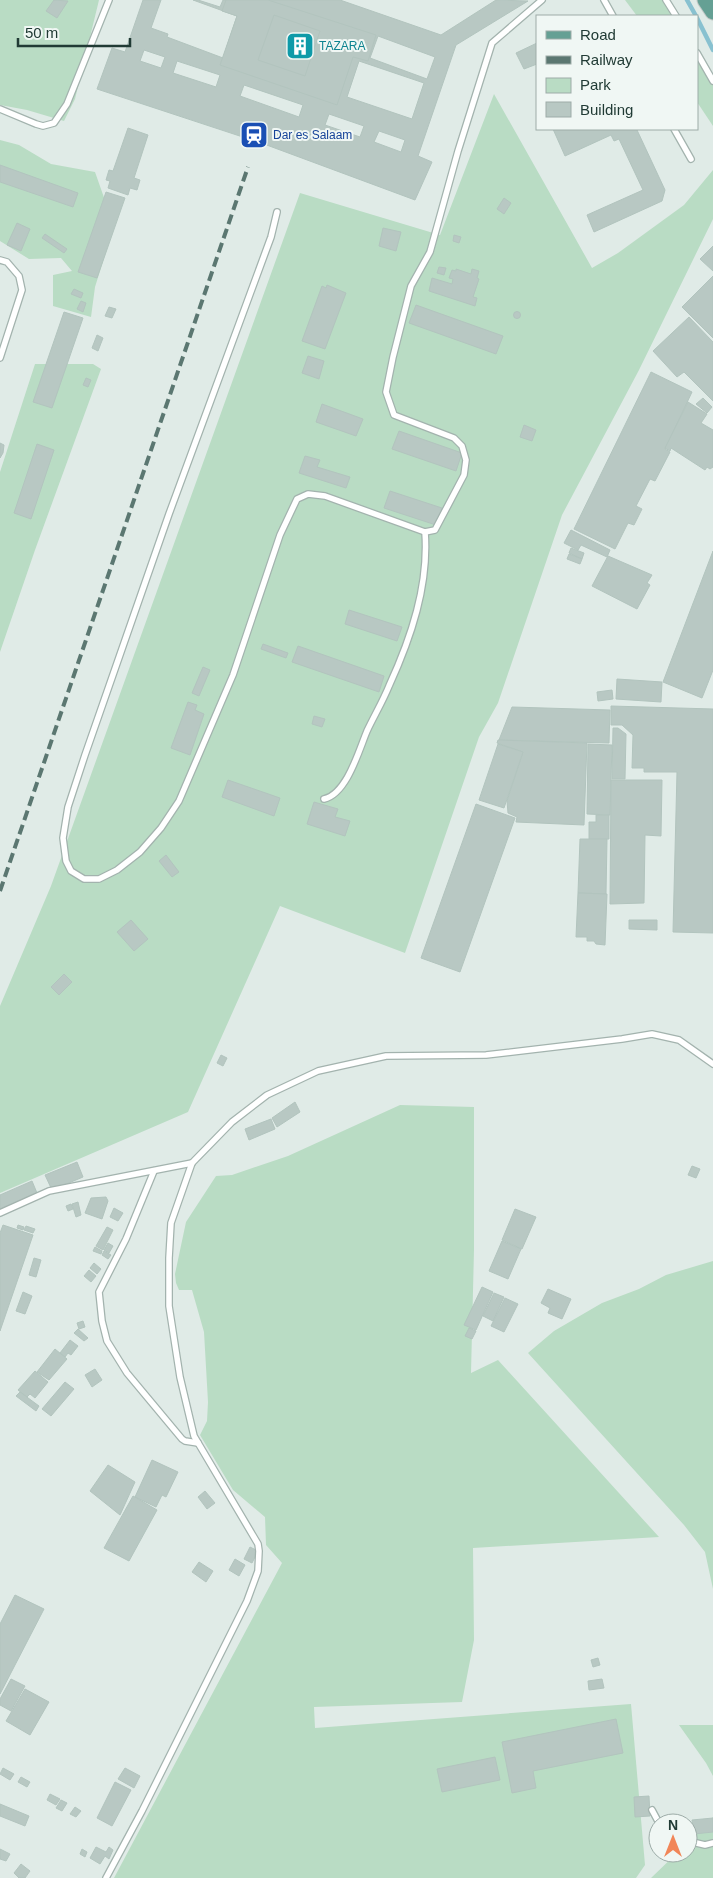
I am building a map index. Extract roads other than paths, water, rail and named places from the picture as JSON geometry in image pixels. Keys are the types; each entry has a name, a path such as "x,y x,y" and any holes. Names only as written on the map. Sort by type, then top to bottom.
{"main road":[{"path":"705,0 713,12"}],"lane":[{"path":"0,109 43,126 54,123 67,104 109,0"},
{"path":"277,212 271,237 169,514 71,798 63,838 66,861 71,871 84,879 99,879 117,870 140,852 161,828 179,801 233,675 280,535 297,499 308,494 325,496 425,532 435,530 464,475 466,460 462,446 454,438 394,415 386,392 411,286 430,252 458,151 492,43 542,0"},
{"path":"604,0 612,15"},
{"path":"666,0 675,15"},
{"path":"698,55 713,81"},
{"path":"675,130 691,159"},
{"path":"0,260 7,262 19,276 22,290 0,358"},
{"path":"324,799 329,798 340,787 356,763 368,730 402,656 424,575 425,532"},
{"path":"106,1878 147,1802 254,1586 258,1571 258,1544 194,1436 180,1377 169,1306 169,1258 171,1223 192,1163 232,1122 267,1095 318,1071 386,1056 486,1055 652,1034 679,1040 713,1064"},
{"path":"0,1212 49,1192 192,1163"},
{"path":"154,1171 126,1239 99,1292 102,1320 107,1341 127,1373 182,1439 198,1443"},
{"path":"698,1843 705,1845 713,1843"}],"waterway":[{"path":"687,0 695,15"},
{"path":"698,20 713,50"}],"railway":[{"path":"0,891 248,167"}],"place":[{"name":"TAZARA","path":"300,46"},
{"name":"Dar es Salaam","path":"254,135"}]}
